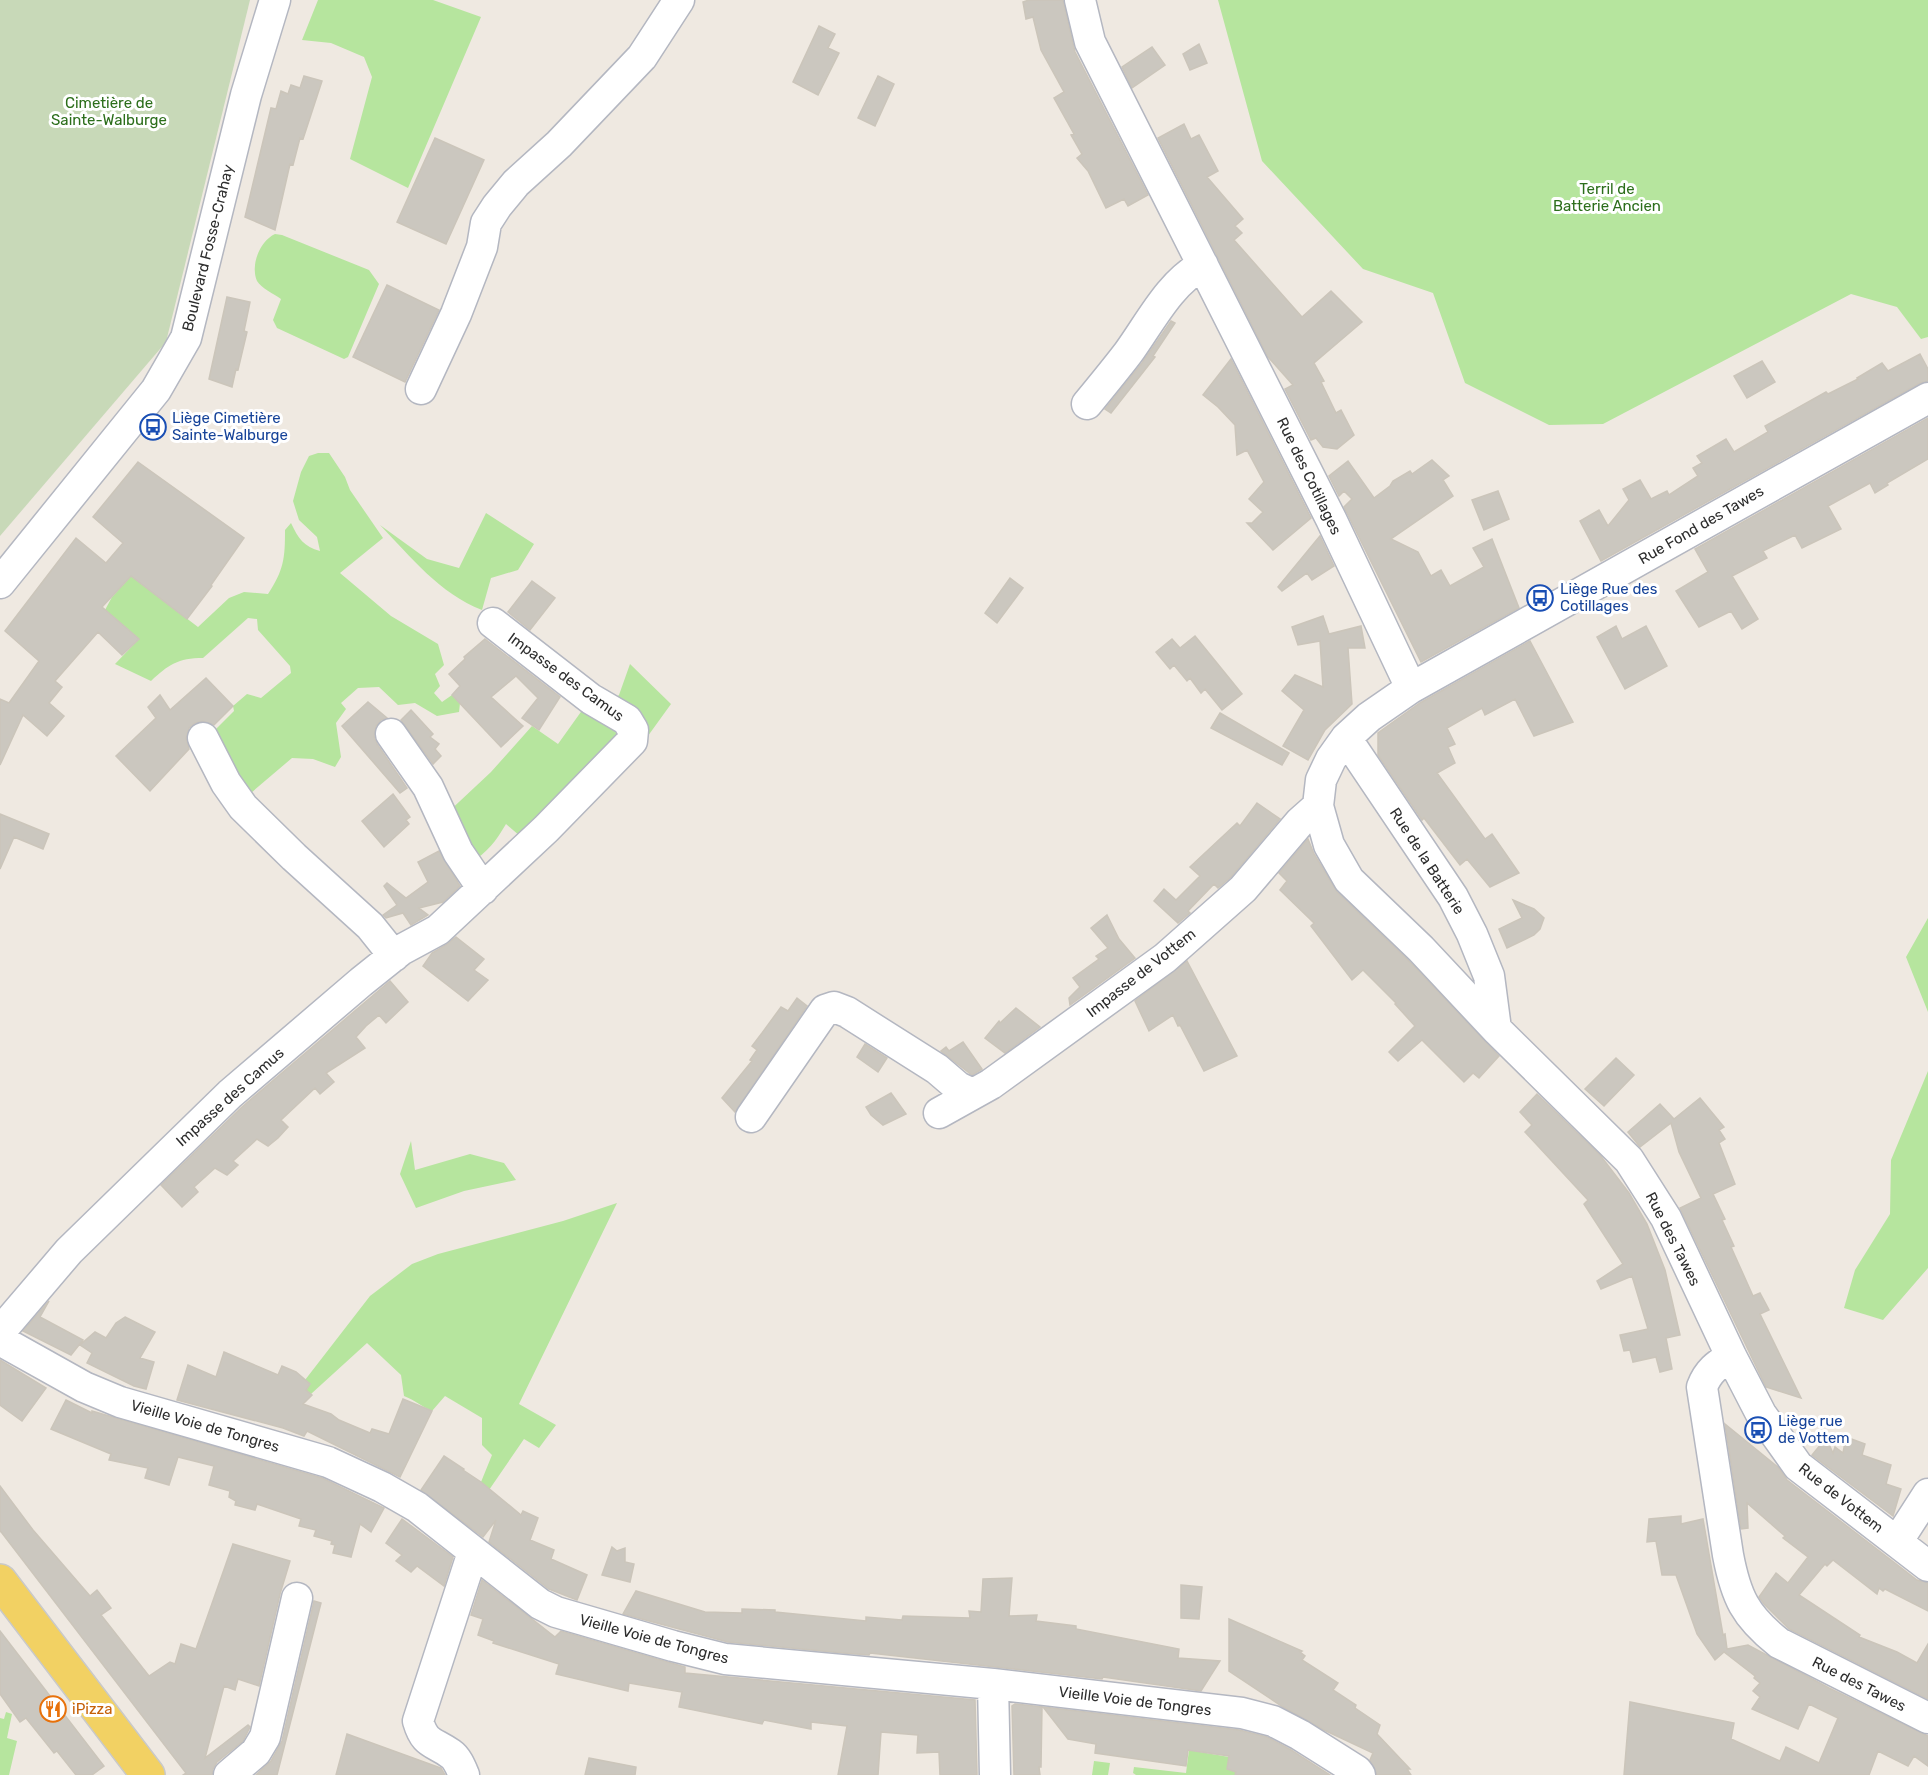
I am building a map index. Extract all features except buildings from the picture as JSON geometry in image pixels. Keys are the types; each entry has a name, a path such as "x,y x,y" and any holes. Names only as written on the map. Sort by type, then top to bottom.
{"main road":[{"path":"0,1581 148,1775"}],"street":[{"name":"Boulevard Fosse-Crahay","path":"0,583 156,390 186,338 246,95 275,0"},
{"path":"421,389 456,314 482,247 486,223 497,206 516,183 559,144 642,57 679,0"},
{"name":"Rue des Cotillages","path":"1080,0 1090,42 1332,519 1411,688"},
{"path":"1088,404 1181,281 1203,265"},
{"name":"Rue Fond des Tawes","path":"1411,688 1928,398"},
{"name":"Impasse des Camus","path":"0,1332 69,1251 214,1110 361,982 394,956 438,930 546,830 632,741 633,730 627,720 591,699 493,623"},
{"name":"Rue des Tawes","path":"1411,688 1369,717 1346,738 1331,759 1321,780 1318,806 1329,845 1349,880 1421,949 1496,1029 1629,1160 1666,1218 1731,1356 1707,1374 1702,1387 1728,1555 1733,1578 1743,1605 1758,1626 1779,1643 1928,1718"},
{"path":"391,734 428,787 458,852 483,889"},
{"path":"203,738 226,783 243,807 370,926 394,956"},
{"name":"Rue de la Batterie","path":"1346,738 1453,897 1472,934 1489,976 1496,1029"},
{"name":"Impasse de Vottem","path":"939,1113 991,1084 1165,958 1243,889 1300,822 1318,806"},
{"path":"751,1117 825,1010 834,1007 847,1012 938,1069 958,1087 973,1094"},
{"name":"Vieille Voie de Tongres","path":"0,1340 84,1388 120,1402 337,1466 382,1487 417,1508 540,1604 556,1612 725,1659 993,1684 1252,1716 1273,1721 1299,1735 1360,1775"},
{"name":"Rue de Vottem","path":"1731,1356 1761,1414 1798,1466 1928,1566"},
{"path":"1897,1542 1928,1494"},
{"path":"464,1775 454,1755 435,1745 422,1734 418,1721 473,1552"},
{"path":"229,1775 249,1759 265,1737 297,1598"},
{"path":"993,1684 995,1775"}],"green space":[{"name":"Cimetière de Sainte-Walburge","path":"0,0 250,0 166,342 0,536"},
{"path":"318,0 433,0 481,17 408,188 350,159 372,77 364,57 331,43 302,40"},
{"name":"Terril de Batterie Ancien","path":"1218,0 1928,0 1928,337 1921,339 1897,307 1851,294 1603,424 1549,425 1465,383 1433,293 1363,269 1262,161"},
{"path":"275,234 369,270 379,284 348,357 344,359 277,328 273,320 281,299 259,284 255,275 258,254 265,242"},
{"path":"329,453 345,477 350,490 383,538 340,573 391,616 438,644 444,665 435,674 440,686 434,693 442,702 452,695 460,703 459,712 437,716 415,703 398,705 379,687 358,688 341,703 346,709 336,723 341,757 335,767 313,759 292,758 245,798 209,736 234,711 233,706 247,694 261,698 291,673 290,666 258,630 257,619 248,618 203,658 187,659 174,664 151,681 115,664 139,639 105,610 112,597 131,576 198,627 229,598 244,592 268,594 280,571 284,556 285,530 291,523 302,541 320,551 317,537 299,520 293,501 301,472 309,456"},
{"path":"486,513 534,544 518,570 491,578 482,610 439,584 380,525 427,559 459,568"},
{"path":"630,664 671,704 645,740 613,700 619,695"},
{"path":"588,702 624,736 527,842 506,824 491,846 470,863 444,816 491,772 532,726 558,744"},
{"path":"1928,918 1928,1012 1906,957"},
{"path":"1928,1071 1928,1268 1883,1320 1844,1308 1855,1270 1890,1214 1891,1160"},
{"path":"411,1141 415,1170 470,1154 504,1163 516,1180 464,1191 416,1208 400,1174"},
{"path":"617,1203 519,1404 556,1425 539,1448 524,1439 489,1490 481,1482 492,1455 482,1445 482,1418 445,1396 432,1411 404,1396 401,1375 367,1343 311,1394 306,1390 310,1384 305,1380 370,1296 412,1264 438,1254 563,1221"},
{"path":"6,1712 12,1714 7,1738 17,1741 9,1775 0,1775 0,1718 4,1719"},
{"path":"1189,1750 1229,1757 1227,1769 1236,1772 1235,1775 1136,1775 1133,1773 1134,1767 1186,1773"},
{"path":"1094,1761 1110,1763 1108,1775 1092,1775"}],"place":[{"name":"Liège Cimetière Sainte-Walburge","path":"153,427"},
{"name":"Liège Rue des Cotillages","path":"1540,598"},
{"name":"Liège rue de Vottem","path":"1758,1430"},
{"name":"iPizza","path":"53,1709"}]}
